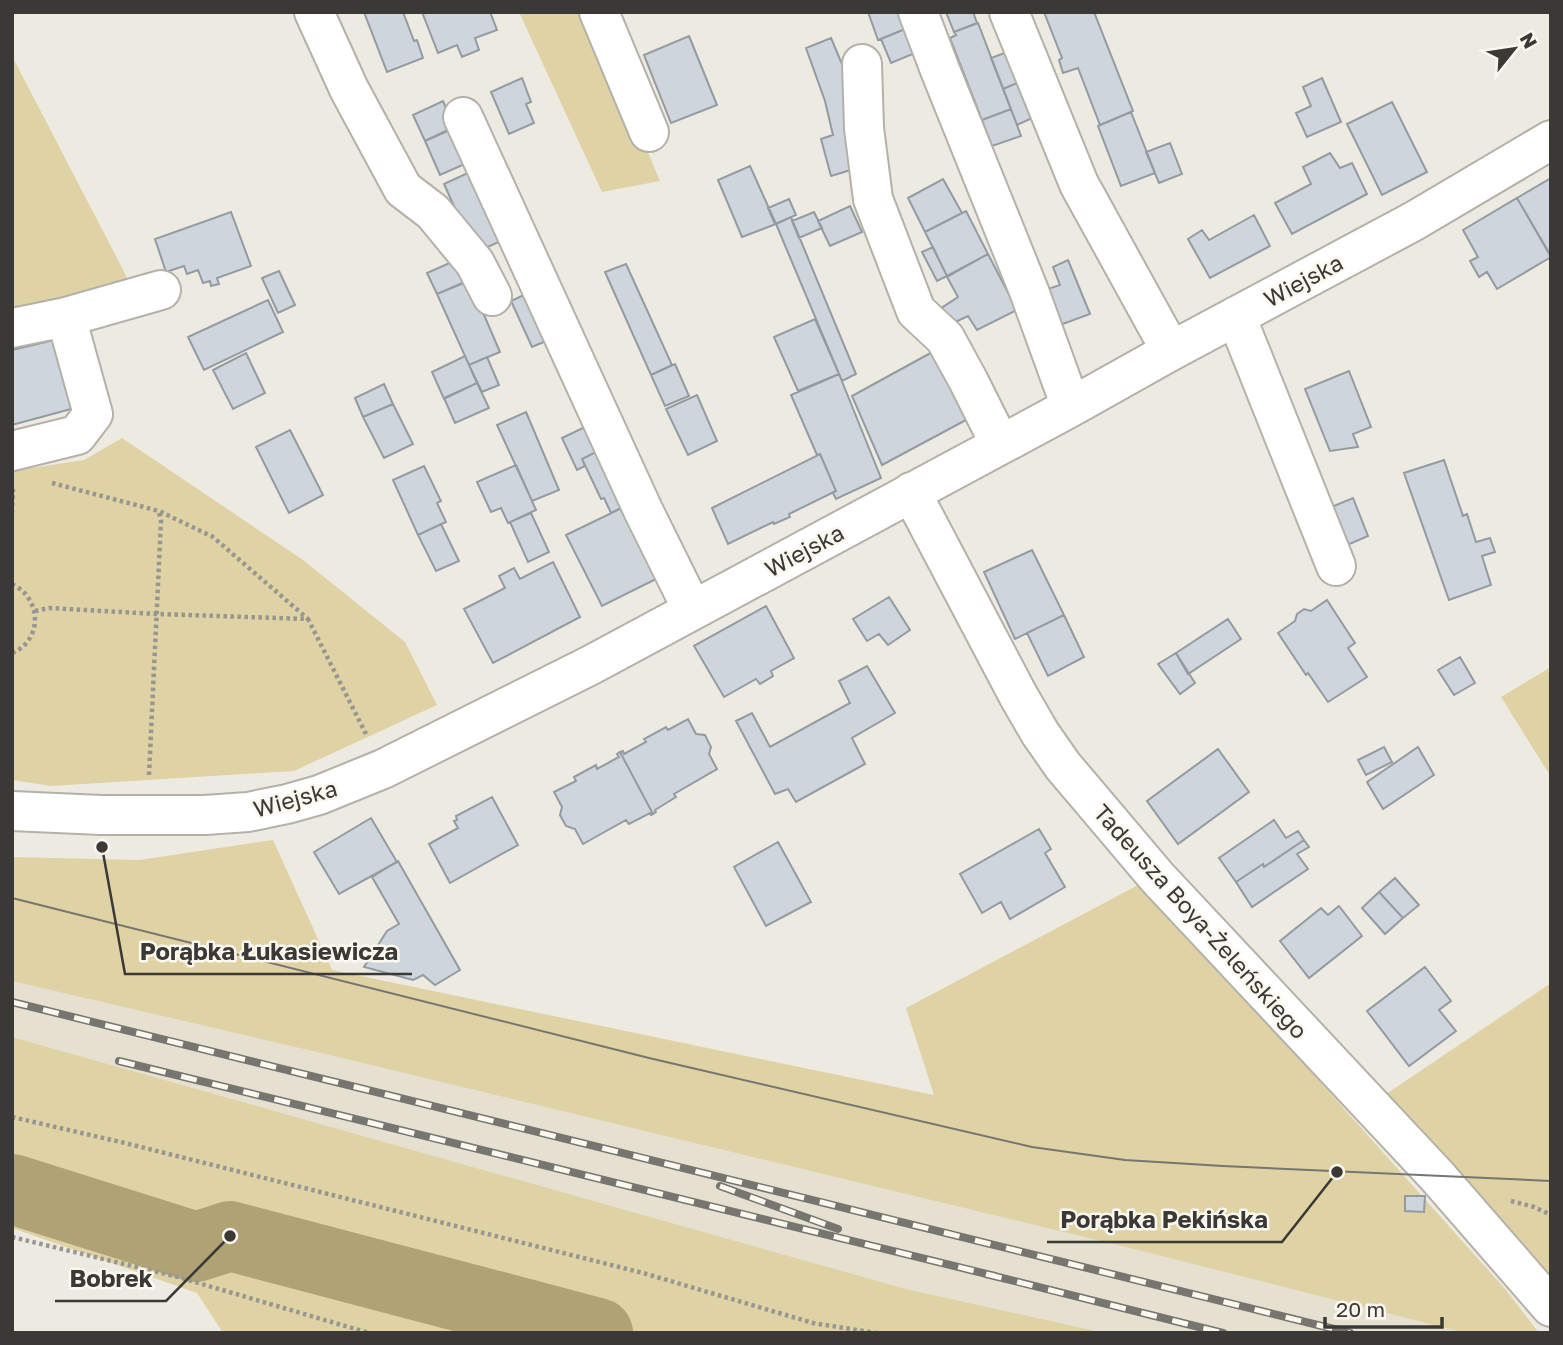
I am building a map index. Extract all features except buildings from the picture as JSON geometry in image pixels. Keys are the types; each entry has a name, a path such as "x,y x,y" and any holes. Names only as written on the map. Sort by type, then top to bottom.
{"street":[{"path":"314,12 349,89 403,189 442,222 475,263 492,296"},
{"path":"599,12 649,132"},
{"path":"918,12 1030,292 1071,407"},
{"path":"1009,12 1079,184 1171,351"},
{"path":"862,64 864,128 873,199 916,311 945,338 1000,444"},
{"path":"463,117 637,498 692,609"},
{"name":"Wiejska","path":"12,811 127,815 248,812 319,795 383,769 591,665 1071,407 1414,221 1551,140"},
{"path":"12,328 66,317 161,290"},
{"path":"1237,316 1336,566"},
{"path":"13,467 77,435 93,414 66,317"},
{"name":"Tadeusza Boya-Żeleńskiego","path":"911,492 1018,695 1063,766 1157,877 1437,1176 1551,1307"}],"path":[{"path":"12,513 13,467"},
{"path":"52,483 159,511 213,537 308,619 383,769"},
{"path":"148,780 161,521 159,511"},
{"path":"12,584 25,593 35,611 34,632 21,650 12,653"},
{"path":"35,611 49,608 308,619"},
{"path":"12,1117 643,1273 813,1322 876,1333"},
{"path":"12,1237 178,1277 369,1333"}],"shaded area":[{"path":"519,12 588,12 660,181 602,192"},
{"path":"12,56 131,285 12,313"},
{"path":"122,438 303,560 405,642 437,705 294,771 51,786 12,780 12,471 84,460"},
{"path":"1551,667 1551,777 1501,697"},
{"path":"273,840 332,970 934,1095 906,1008 1142,883 1506,1290 1539,1333 1465,1333 1142,1251 12,981 12,857 139,860"},
{"path":"12,981 1142,1251 1465,1333 1105,1333 906,1289 12,1037"},
{"path":"1551,983 1551,1276 1386,1094"},
{"path":"12,1037 906,1289 1105,1333 223,1333 197,1293 12,1228"}],"waterway":[{"path":"12,1189 196,1247 230,1236 598,1333"}],"tram line":[{"path":"12,898 649,1058 1032,1147 1125,1160 1551,1181"}],"railway":[{"path":"12,1002 1350,1333"},
{"path":"119,1061 995,1276"},
{"path":"720,1186 838,1229"},
{"path":"986,1274 1223,1333"}],"place":[{"name":"Porąbka Łukasiewicza","path":"102,847"},
{"name":"Porąbka Pekińska","path":"1337,1172"},
{"name":"Bobrek","path":"230,1236"}]}
